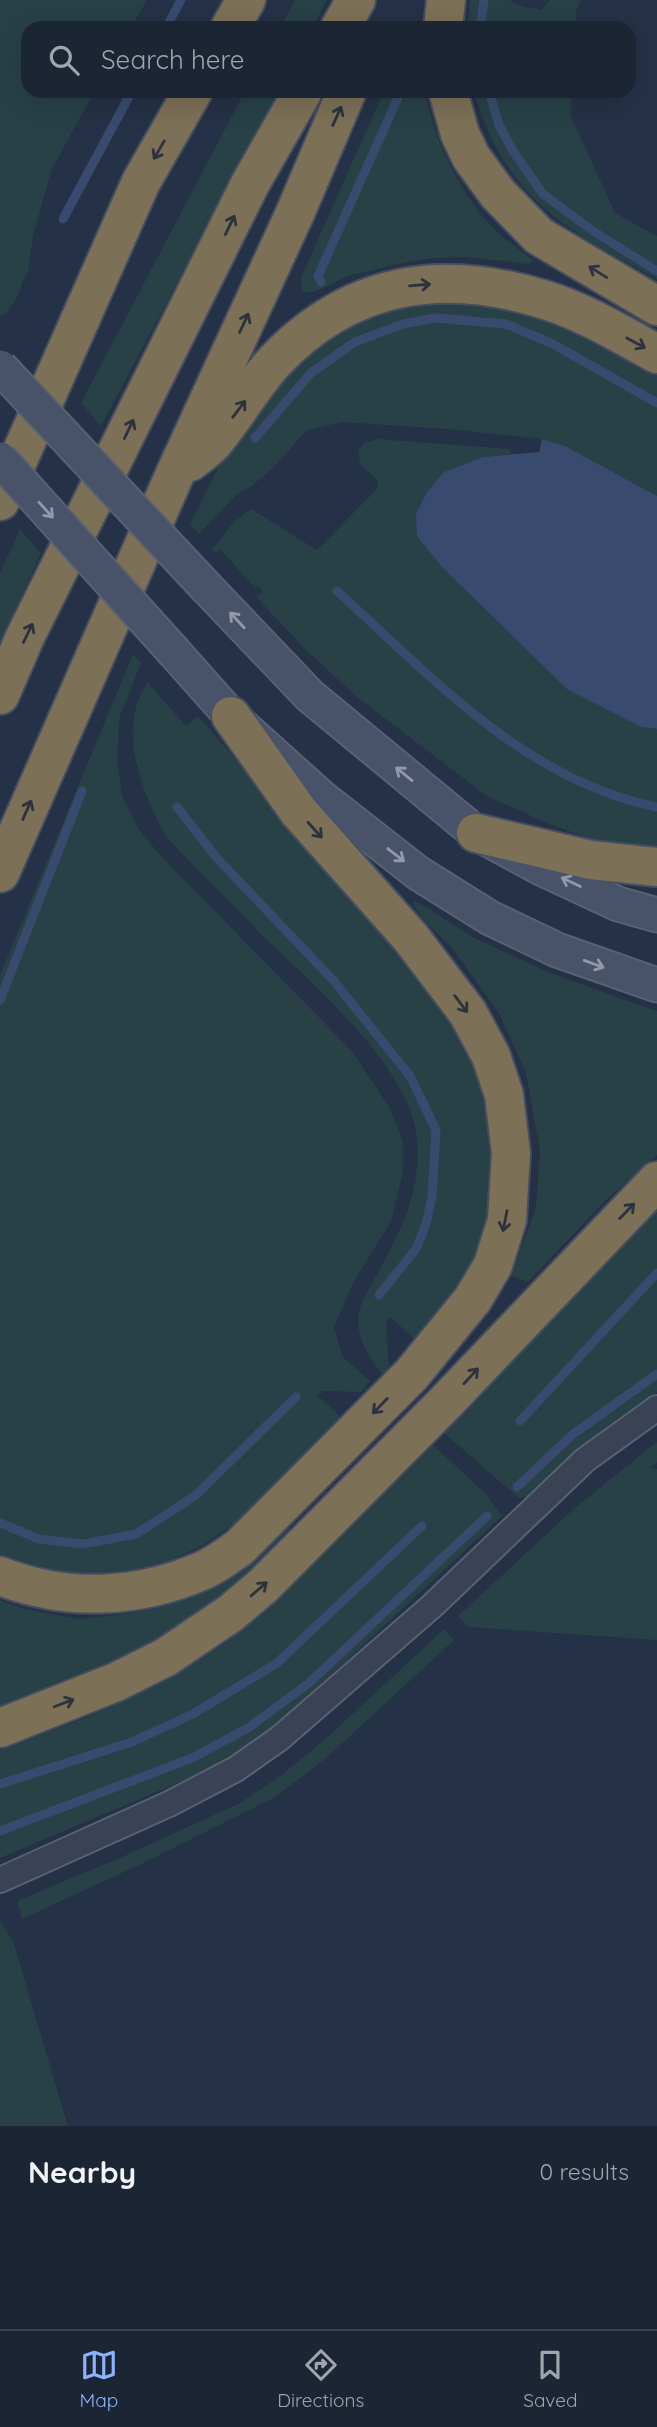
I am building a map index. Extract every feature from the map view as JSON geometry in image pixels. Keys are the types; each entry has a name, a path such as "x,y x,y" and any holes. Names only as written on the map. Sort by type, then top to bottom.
{"highway":[{"path":"234,21 246,0"},
{"path":"344,21 356,0"},
{"path":"370,21 377,0"},
{"path":"444,21 446,0"},
{"path":"0,501 141,182 189,98"},
{"path":"0,695 25,637 250,184 299,98"},
{"path":"0,873 344,98"},
{"path":"451,98 460,134 471,157 498,194 539,236 657,306"},
{"path":"175,474 213,444 274,362 305,333 339,310 407,286 449,282 481,284 544,299 597,321 657,354"},
{"path":"0,447 67,346"},
{"path":"0,1576 25,1586 85,1595 141,1591 172,1583 206,1569 240,1547 412,1374 473,1299 493,1265 507,1220 510,1153 505,1095 492,1056 480,1034 468,1013 411,937 299,812 231,716"},
{"path":"476,832 591,860 657,867"},
{"path":"0,1728 116,1682 200,1636 231,1613 264,1585 436,1412 657,1181"}],"street":[{"path":"0,367 310,696 476,832 541,868 618,904 657,915"},
{"path":"0,459 231,716 321,797 418,873 490,918 558,950 657,985"},
{"path":"0,1880 169,1804 236,1769 269,1746 432,1606 585,1460 657,1408"}],"green space":[{"path":"0,0 147,0 135,21 21,21 21,98 91,98 52,168 33,236 28,274 16,300 2,317"},
{"path":"295,0 327,0 316,21 284,21"},
{"path":"470,0 509,0 541,10 550,0 581,0 575,21 468,21"},
{"path":"241,98 275,98 101,426 81,403"},
{"path":"381,98 427,98 440,142 463,189 489,224 534,261 528,264 461,257 427,259 352,275 308,293 302,292 301,278"},
{"path":"476,98 572,98 571,116 615,213 657,236 657,279 591,242 550,213 515,177 486,124"},
{"path":"421,301 475,302 523,312 570,329 657,374 657,496 565,446 542,439 343,422 307,430 275,466 252,486 238,493 199,534 190,524 225,456 259,406 294,366 334,333 356,320 379,310"},
{"path":"377,439 511,449 510,454 482,457 641,727 657,729 657,852 609,845 549,824 487,796 358,698 304,648 256,597 263,591 259,586 255,588 220,549 216,553 212,549 235,521 251,509 317,550 377,489 378,481 360,464 358,451 364,443"},
{"path":"20,529 41,553 0,644 0,573"},
{"path":"133,654 141,663 120,716 117,757 122,796 138,828 160,855 352,1051 391,1110 403,1142 403,1172 391,1221 353,1283 334,1327 343,1357 370,1381 361,1392 322,1391 318,1396 344,1419 265,1504 203,1545 153,1569 74,1577 24,1567 0,1555 0,975"},
{"path":"147,682 186,726 198,716 328,866 442,1009 474,1063 489,1112 496,1166 490,1218 467,1276 444,1310 430,1325 415,1339 391,1318 386,1321 389,1368 383,1375 364,1346 358,1321 363,1301 397,1236 410,1204 417,1170 417,1152 416,1133 409,1107 377,1053 355,1027 167,838 145,792 135,758 133,723 139,698"},
{"path":"412,901 420,903 474,938 550,973 657,1011 657,1155 605,1201 528,1282 511,1276 536,1207 540,1151 526,1073 499,1013 451,947 421,917"},
{"path":"657,1206 657,1392 564,1460 531,1495 519,1498 444,1433 473,1396"},
{"path":"657,1442 657,1462 649,1468 657,1469 657,1640 468,1627 458,1616 576,1507"},
{"path":"433,1445 486,1494 502,1516 311,1694 270,1729 213,1768 0,1858 0,1750 90,1716 165,1681 217,1649 262,1615"},
{"path":"289,1527 294,1534 234,1590 148,1649 0,1707 0,1600 25,1609 79,1619 132,1613 183,1600 225,1581"},
{"path":"444,1629 454,1640 325,1759 275,1797 141,1864 22,1919 17,1901 240,1803 283,1774 330,1735"},
{"path":"0,1921 13,1941 68,2126 0,2126"}],"water":[{"path":"542,439 565,446 657,496 657,729 641,727 567,689 442,567 417,536 416,514 427,492 444,472 483,457 539,452"}],"waterway":[{"path":"170,21 181,0"},
{"path":"481,21 484,0"},
{"path":"63,219 128,98"},
{"path":"321,282 318,276 398,98"},
{"path":"491,98 499,125 513,151 543,194 593,231 657,271"},
{"path":"255,438 311,373 355,342 403,324 435,318 506,324 553,344 657,403"},
{"path":"337,591 445,690 523,750 565,774 610,794 657,807"},
{"path":"0,1000 82,791"},
{"path":"177,807 216,857 333,980 410,1076 436,1130 432,1197 426,1224 416,1249 379,1295"},
{"path":"520,1421 657,1273"},
{"path":"517,1487 572,1435 657,1374"},
{"path":"0,1523 39,1539 83,1544 136,1534 195,1496 296,1397"},
{"path":"0,1831 192,1758 248,1728 309,1683 487,1516"},
{"path":"0,1784 132,1742 193,1714 277,1663 422,1526"}]}
